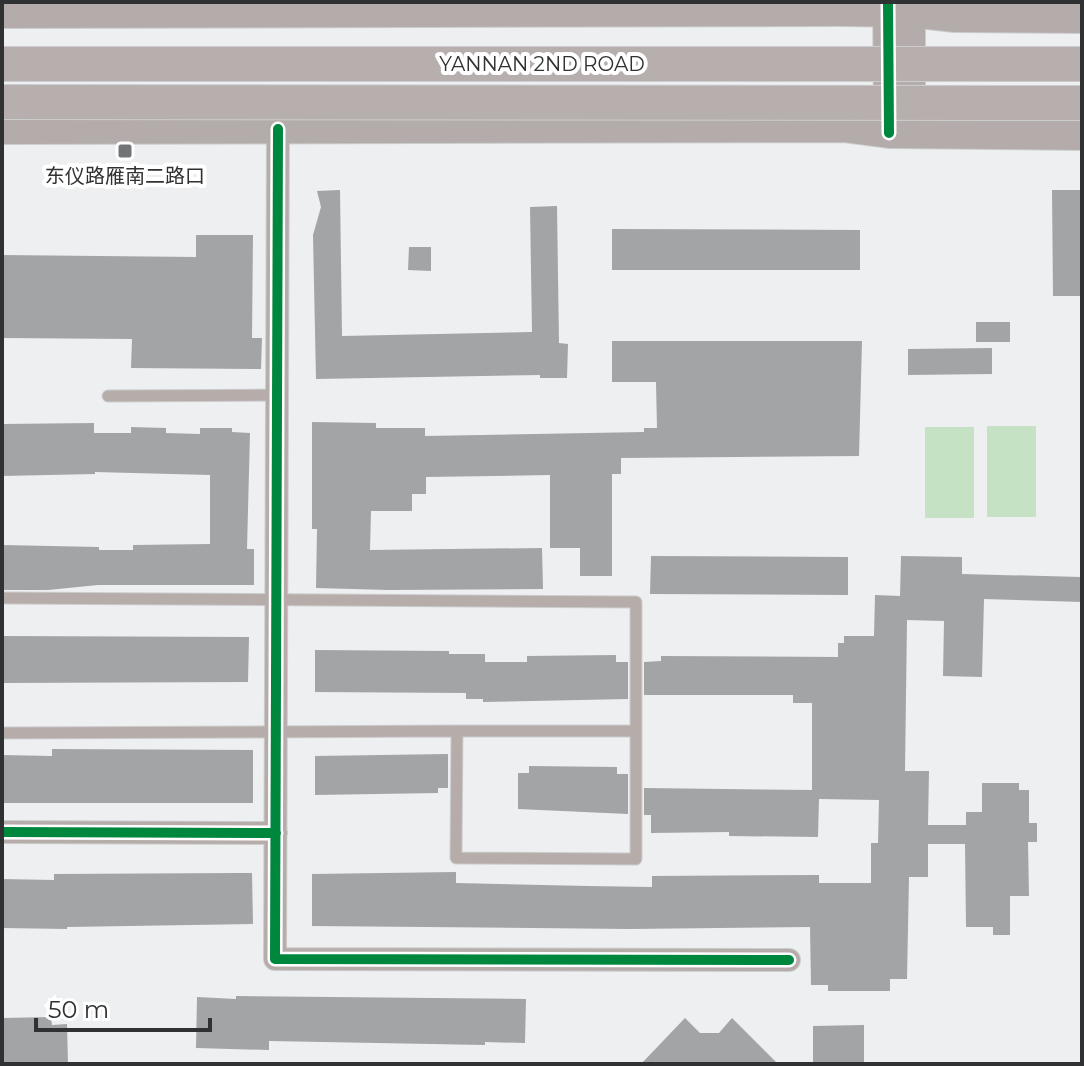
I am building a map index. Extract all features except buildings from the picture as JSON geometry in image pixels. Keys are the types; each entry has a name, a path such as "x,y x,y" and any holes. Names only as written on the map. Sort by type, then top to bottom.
{"main road":[{"path":"899,7 900,133"},
{"path":"2,13 899,7 955,17 1082,18"},
{"name":"YANNAN 2ND ROAD","path":"2,64 1082,64"},
{"name":"YANNAN 2ND ROAD","path":"2,102 1082,103"},
{"path":"2,129 843,127 900,133 1082,135"}],"street":[{"path":"278,129 275,959 789,960"},
{"path":"2,832 276,833"}],"lane":[{"path":"108,396 278,395"},
{"path":"2,598 636,602 636,859 456,858 457,731"},
{"path":"2,733 636,731"}],"green space":[{"path":"987,426 1036,426 1036,517 987,517"},
{"path":"925,427 974,427 974,518 925,518"}],"cycle path":[{"path":"888,2 889,133"},
{"path":"278,129 275,959 789,960"},
{"path":"2,832 276,833"}],"place":[{"name":"东仪路雁南二路口","path":"125,151"}]}
